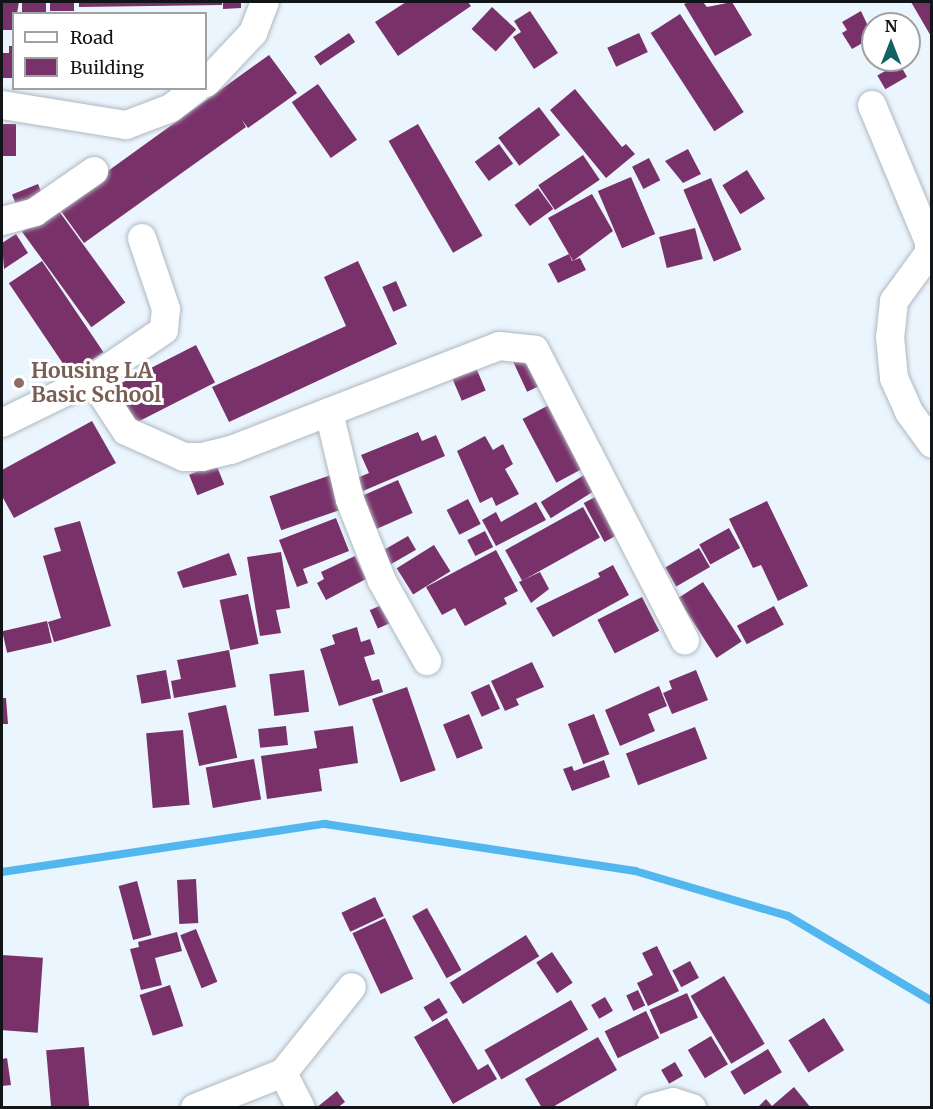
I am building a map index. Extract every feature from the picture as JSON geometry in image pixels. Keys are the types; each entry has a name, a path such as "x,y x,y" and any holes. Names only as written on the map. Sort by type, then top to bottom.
{"street":[{"path":"207,81 253,33 265,2"},
{"path":"2,105 126,125 171,108 194,90"},
{"path":"872,105 929,242 928,253 894,301 890,337 894,378 909,412 932,444"},
{"path":"2,221 35,212 94,171"},
{"path":"2,423 92,379 164,330 166,309 142,238"},
{"path":"92,379 126,431 184,457 231,450 499,346 536,350 685,641"},
{"path":"328,412 350,500 378,571 427,661"},
{"path":"195,1107 283,1073 352,987"},
{"path":"283,1073 301,1107"},
{"path":"651,1107 673,1102 692,1107"}],"building":[{"path":"2,2 19,2 17,12 12,12 12,30 2,30"},
{"path":"22,2 46,2 46,12 22,12"},
{"path":"50,2 74,2 74,11 50,11"},
{"path":"79,2 222,2 222,5 79,7"},
{"path":"223,2 241,2 241,8 223,9"},
{"path":"406,2 468,2 471,6 398,56 375,22"},
{"path":"703,2 707,7 732,2 752,35 715,56 684,4"},
{"path":"911,2 932,2 932,38 921,19 921,12 917,12"},
{"path":"492,7 516,30 496,51 472,29"},
{"path":"530,11 558,53 534,69 513,37 521,32 514,21"},
{"path":"861,11 861,44 852,49 842,33 847,30 842,22"},
{"path":"680,14 744,112 714,131 651,33"},
{"path":"349,33 355,42 320,66 314,56"},
{"path":"639,33 648,52 616,67 607,48"},
{"path":"9,46 12,46 12,78 2,78 2,53 9,53"},
{"path":"269,55 297,93 248,128 242,120 246,127 84,243 58,207"},
{"path":"883,72 904,72 907,77 885,89 877,76"},
{"path":"318,84 357,140 331,158 292,102"},
{"path":"575,89 622,147 626,144 635,154 606,178 550,110"},
{"path":"539,107 560,135 519,166 498,138"},
{"path":"2,124 16,124 16,156 2,156"},
{"path":"418,124 482,236 453,253 389,141"},
{"path":"499,144 513,163 489,181 475,162"},
{"path":"688,149 701,174 683,183 665,161"},
{"path":"583,155 600,180 555,210 538,185"},
{"path":"649,158 660,180 643,189 632,167"},
{"path":"747,170 765,199 740,214 722,185"},
{"path":"631,177 655,234 622,248 598,191"},
{"path":"711,178 741,250 714,262 683,190"},
{"path":"38,184 45,201 19,211 12,194"},
{"path":"538,188 553,209 530,226 515,205"},
{"path":"592,194 613,231 573,261 548,218"},
{"path":"56,207 125,302 91,327 22,232"},
{"path":"695,228 703,259 667,268 659,237"},
{"path":"16,234 28,253 4,269 2,243"},
{"path":"569,254 572,261 580,258 586,270 558,283 548,264"},
{"path":"42,261 104,352 70,375 9,283"},
{"path":"358,261 397,344 229,422 212,387 346,326 324,277"},
{"path":"396,281 407,306 393,312 382,287"},
{"path":"196,345 215,382 128,427 109,389"},
{"path":"522,350 539,386 527,392 510,355"},
{"path":"474,363 486,391 462,401 450,373"},
{"path":"549,405 583,469 556,483 523,419"},
{"path":"92,421 116,463 14,518 2,496 2,470"},
{"path":"418,432 422,441 436,435 445,456 363,491 357,478 369,473 361,455"},
{"path":"485,436 493,450 503,444 513,464 505,469 519,494 496,506 492,497 480,503 457,451"},
{"path":"216,464 224,484 197,495 189,475"},
{"path":"331,475 343,509 281,530 270,496"},
{"path":"584,475 594,491 551,518 541,502"},
{"path":"398,480 413,513 370,532 355,499"},
{"path":"597,496 618,535 604,542 584,503"},
{"path":"468,499 481,524 459,535 447,510"},
{"path":"767,501 808,586 778,601 761,565 753,568 729,519"},
{"path":"536,502 546,520 496,546 482,520 496,512 501,522"},
{"path":"583,507 600,538 522,581 505,550"},
{"path":"336,518 349,551 303,569 308,583 297,587 279,540"},
{"path":"80,521 111,626 54,642 48,622 61,618 43,556 61,551 54,528"},
{"path":"729,528 740,548 710,565 699,544"},
{"path":"485,531 493,547 475,556 467,540"},
{"path":"408,536 416,550 389,565 381,552"},
{"path":"434,545 450,571 413,595 397,568"},
{"path":"699,548 710,567 676,587 665,568"},
{"path":"496,550 518,591 504,598 507,604 465,626 455,608 442,615 426,587"},
{"path":"281,552 290,608 276,610 281,633 260,636 247,557"},
{"path":"229,553 237,575 183,588 177,572"},
{"path":"355,556 366,579 326,600 317,583 324,579 321,572"},
{"path":"613,565 629,595 553,637 536,608 600,577 598,573"},
{"path":"540,572 549,589 531,603 519,582"},
{"path":"703,582 742,642 717,658 678,598"},
{"path":"248,594 259,644 230,650 220,600"},
{"path":"642,597 659,631 615,654 597,620"},
{"path":"388,602 396,620 378,628 370,610"},
{"path":"774,606 784,625 747,644 737,626"},
{"path":"47,621 52,642 7,653 2,631"},
{"path":"357,627 361,642 370,639 375,654 364,657 372,681 379,679 383,692 339,706 320,649 335,644 332,635"},
{"path":"229,650 236,687 174,698 171,681 181,679 177,660"},
{"path":"532,662 544,687 516,699 519,705 505,711 491,681"},
{"path":"166,670 171,699 141,704 136,675"},
{"path":"304,670 309,712 274,716 269,674"},
{"path":"696,670 708,700 672,714 663,693 672,689 669,681"},
{"path":"489,684 500,709 482,717 471,692"},
{"path":"659,686 667,706 648,714 655,731 620,746 605,710"},
{"path":"407,687 436,770 401,782 372,699"},
{"path":"2,698 6,698 8,724 2,724"},
{"path":"226,705 237,758 199,766 188,713"},
{"path":"469,714 483,748 457,759 443,724"},
{"path":"594,714 609,754 583,764 568,724"},
{"path":"286,726 288,745 260,748 258,729"},
{"path":"353,726 358,763 319,769 322,791 267,799 261,756 317,748 314,731"},
{"path":"695,727 707,759 638,785 626,754"},
{"path":"183,730 190,805 153,808 146,733"},
{"path":"254,759 261,799 213,808 206,768"},
{"path":"604,760 610,777 572,791 563,769 572,766 574,771"},
{"path":"196,879 198,923 179,924 177,880"},
{"path":"137,881 151,935 133,940 119,886"},
{"path":"375,897 384,916 350,932 341,913"},
{"path":"427,908 461,970 447,978 412,916"},
{"path":"385,918 413,979 381,994 352,933"},
{"path":"196,929 217,982 202,988 180,935"},
{"path":"177,932 182,951 155,958 162,985 141,990 130,949 139,947 138,942"},
{"path":"526,935 539,956 463,1004 450,983"},
{"path":"657,946 679,991 648,1006 637,983 653,975 642,953"},
{"path":"552,952 573,983 557,993 536,963"},
{"path":"2,955 43,958 38,1033 2,1030"},
{"path":"690,961 699,978 681,987 672,970"},
{"path":"724,976 765,1044 731,1064 691,996"},
{"path":"170,985 183,1026 153,1036 140,995"},
{"path":"638,990 645,1005 633,1011 626,995"},
{"path":"687,993 698,1018 661,1034 650,1010"},
{"path":"605,997 613,1011 599,1019 591,1005"},
{"path":"439,998 448,1013 432,1022 424,1007"},
{"path":"571,1000 588,1029 501,1079 484,1050"},
{"path":"646,1011 659,1038 618,1058 605,1031"},
{"path":"447,1018 478,1070 488,1064 497,1079 453,1104 414,1037"},
{"path":"824,1018 844,1050 809,1072 788,1040"},
{"path":"711,1036 728,1064 705,1078 688,1050"},
{"path":"598,1037 617,1070 551,1108 542,1108 525,1079"},
{"path":"84,1047 89,1108 51,1108 46,1050"},
{"path":"768,1049 782,1072 744,1095 730,1072"},
{"path":"7,1058 11,1085 2,1086 2,1059"},
{"path":"675,1062 683,1076 669,1084 661,1070"},
{"path":"794,1087 811,1108 757,1108 766,1099 772,1106"},
{"path":"337,1091 345,1102 337,1108 316,1108"}],"waterway":[{"path":"2,872 325,824 635,871 788,916 932,1001"}],"place":[{"name":"Housing LA Basic School","path":"19,383"}]}
